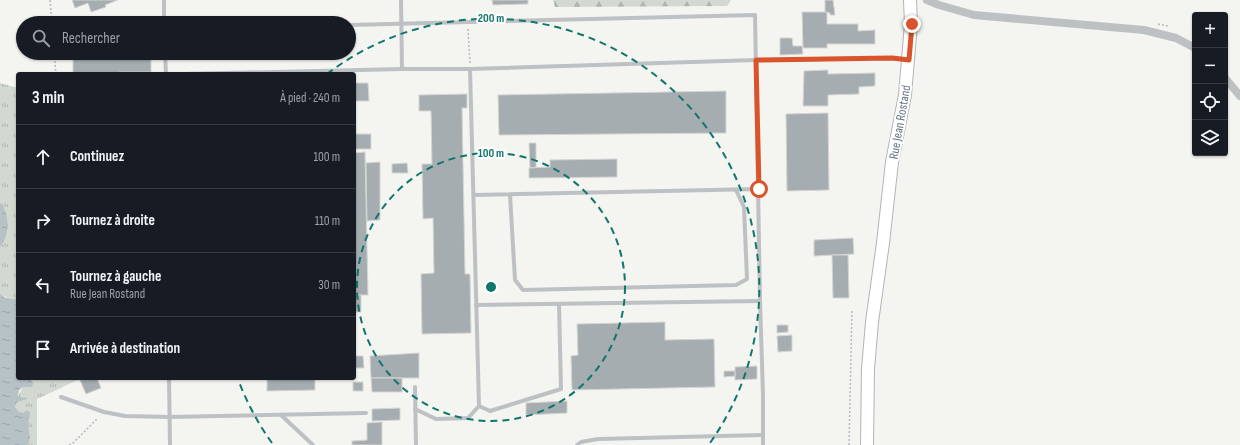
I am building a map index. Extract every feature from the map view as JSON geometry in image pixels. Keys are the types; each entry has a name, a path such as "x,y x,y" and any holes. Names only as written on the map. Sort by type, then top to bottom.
{"street":[{"name":"Rue Jean Rostand","path":"867,445 868,369 872,322 883,244 892,162 905,95 912,24 910,0"},
{"path":"927,0 974,15 1144,30 1176,38 1192,46"},
{"path":"1228,82 1240,96"}],"lane":[{"path":"164,0 164,16"},
{"path":"401,0 402,69"},
{"path":"356,25 755,15 763,445"},
{"path":"271,72 470,69 756,60 892,58 909,60"},
{"path":"165,60 166,72"},
{"path":"415,409 436,419 468,418 479,406 470,69"},
{"path":"474,195 759,189"},
{"path":"510,195 515,280 523,290 736,285 747,279 744,207 736,190"},
{"path":"476,305 760,302"},
{"path":"479,406 490,411 562,389 559,304"},
{"path":"169,380 170,445"},
{"path":"414,387 416,445"},
{"path":"61,397 104,412 125,416 169,417 366,412"},
{"path":"281,415 313,445"},
{"path":"577,445 581,442 598,439 763,435"}],"path":[{"path":"50,0 51,16"},
{"path":"468,22 470,69"},
{"path":"55,60 56,72"},
{"path":"849,445 852,309"},
{"path":"69,445 73,443 104,412"}],"green space":[{"path":"553,0 731,0 727,6 555,7"},
{"path":"0,83 16,87 16,301 0,295 0,247 6,235 0,205"},
{"path":"27,380 78,380 37,399 37,445 21,445 28,425 15,407 18,396"}],"water":[{"path":"0,203 5,210 8,223 5,239 0,247"},
{"path":"0,294 5,298 16,300 16,380 31,380 33,383 32,387 23,387 19,390 18,396 24,398 26,397 27,399 17,402 15,407 19,412 23,413 27,410 30,412 28,426 30,438 29,442 27,445 0,445"}],"building":[{"path":"72,0 118,0 105,5 106,7 91,12 88,3 75,8"},
{"path":"492,0 528,0 528,4 493,5"},
{"path":"825,0 833,0 835,15 830,15 830,13 825,12"},
{"path":"802,12 827,12 827,24 858,24 858,31 875,30 875,44 827,44 827,48 803,48"},
{"path":"780,38 792,38 793,46 802,46 803,54 780,55"},
{"path":"73,60 151,60 151,72 73,72"},
{"path":"828,70 828,74 875,73 875,86 859,87 859,94 828,95 828,106 803,106 804,71"},
{"path":"356,83 368,83 369,101 356,101"},
{"path":"726,91 726,133 499,135 498,95"},
{"path":"467,94 467,108 462,108 465,274 470,274 471,333 422,334 421,274 434,273 433,218 423,219 422,164 432,164 431,111 419,111 419,95"},
{"path":"828,113 829,190 787,191 786,114"},
{"path":"356,134 371,134 371,149 356,149"},
{"path":"529,143 536,143 536,167 530,168"},
{"path":"365,152 368,295 356,295 356,153"},
{"path":"617,159 617,177 529,178 529,168 550,167 550,160"},
{"path":"380,162 380,220 367,221 366,163"},
{"path":"407,163 408,173 392,173 392,164"},
{"path":"853,238 854,254 814,256 814,240"},
{"path":"832,255 848,255 849,298 833,298"},
{"path":"356,295 361,295 361,312 356,312"},
{"path":"665,322 665,340 714,339 715,387 572,390 571,356 578,355 577,324"},
{"path":"777,325 788,325 788,332 777,333"},
{"path":"792,335 792,351 778,352 777,336"},
{"path":"419,353 419,378 371,378 370,356"},
{"path":"356,356 363,356 364,368 356,368"},
{"path":"757,366 757,379 735,380 735,367"},
{"path":"724,371 735,371 735,376 724,377"},
{"path":"371,378 402,378 402,392 372,392"},
{"path":"80,380 98,380 101,388 86,394"},
{"path":"267,380 315,380 315,390 267,391"},
{"path":"353,382 363,382 363,391 353,391"},
{"path":"567,401 567,413 526,415 526,403"},
{"path":"400,408 400,420 372,421 372,409"},
{"path":"382,422 382,445 352,445 352,441 367,440 367,423"}],"route":[{"path":"759,189 756,60 892,58 909,60 912,24"}]}
